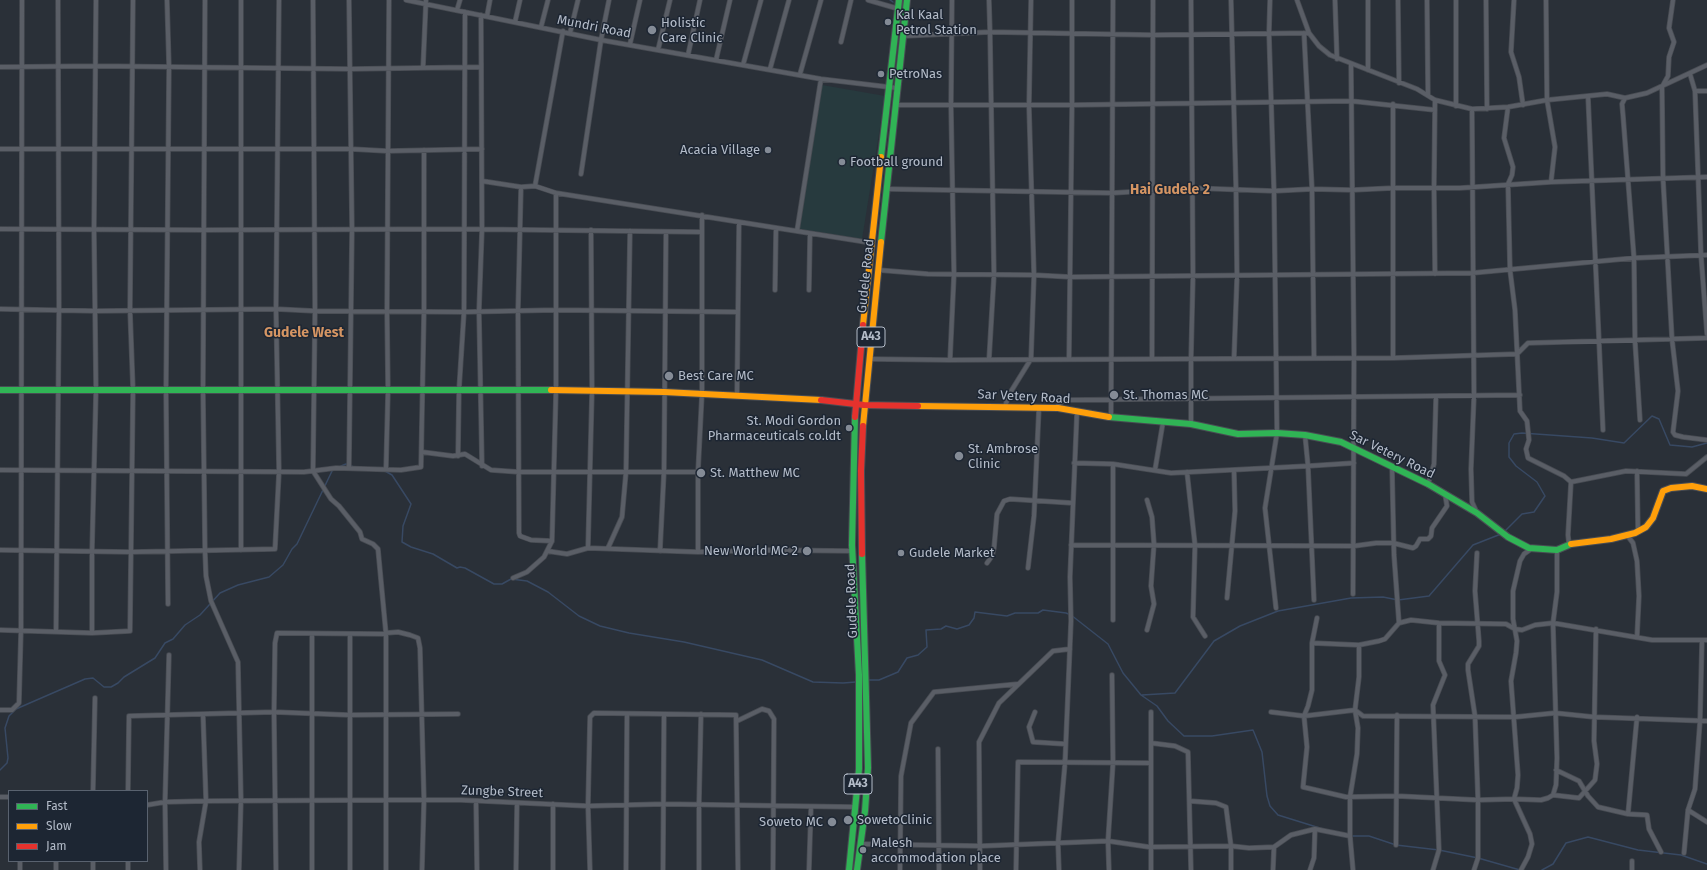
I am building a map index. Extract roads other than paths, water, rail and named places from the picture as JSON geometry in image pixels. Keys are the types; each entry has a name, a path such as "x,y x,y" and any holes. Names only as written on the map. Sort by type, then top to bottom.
{"main road":[{"name":"Gudele Road","path":"856,807 859,769 859,675 852,551 855,404 889,87 900,0"},
{"name":"Gudele Road","path":"862,844 868,768 867,698 862,591 861,471 864,405 888,189 895,105 908,0"},
{"name":"Sar Vetery Road","path":"0,390 627,391 737,395 864,405 1005,406 1055,408 1111,417 1191,424 1238,434 1277,433 1305,435 1341,442 1354,446 1428,484 1477,513 1508,537 1531,548 1557,550"},
{"path":"1557,550 1569,544 1638,532 1646,527 1653,518 1663,491 1671,488 1692,486 1707,489"},
{"name":"A43","path":"849,870 856,807"},
{"name":"A43","path":"857,870 862,844"}],"street":[{"path":"0,710 12,710 18,703 21,630 22,551 20,310 22,228 22,0"},
{"path":"56,632 58,551 57,470 59,309 58,0"},
{"path":"92,633 92,552 96,390 94,229 97,66 96,0"},
{"path":"0,630 92,633 130,631 133,390 130,310 133,0"},
{"path":"167,0 169,67 166,390 168,604"},
{"path":"205,0 203,390 205,551 206,576 211,601 238,662 241,800 239,870"},
{"path":"241,0 241,550"},
{"path":"0,550 131,552 272,550 276,548 279,472 276,309 279,0"},
{"path":"313,0 315,311 312,471 324,489 360,532 362,539 373,544 378,549 386,633 386,870"},
{"path":"349,0 352,229 349,467"},
{"path":"386,469 388,391 387,151 389,0"},
{"name":"Mundri Road","path":"406,0 425,2 465,12 601,40 821,78 897,88"},
{"path":"457,10 460,0"},
{"path":"486,16 490,0"},
{"path":"515,22 520,0"},
{"path":"542,27 548,0"},
{"path":"570,33 578,0"},
{"path":"581,174 601,40 609,0"},
{"path":"630,44 640,0"},
{"path":"658,50 670,0"},
{"path":"688,55 700,0"},
{"path":"716,60 730,0"},
{"path":"743,65 761,0"},
{"path":"770,69 789,0"},
{"path":"800,74 821,0"},
{"path":"841,42 851,0"},
{"path":"868,0 899,10"},
{"path":"950,360 954,274 951,106 952,0"},
{"path":"989,0 994,275 989,360"},
{"path":"1005,406 1010,393 1031,359 1034,275 1030,192 1029,106 1031,0"},
{"path":"1069,359 1071,278 1072,0"},
{"path":"1111,417 1113,0"},
{"path":"1152,359 1153,0"},
{"path":"1191,0 1193,188 1191,424"},
{"path":"1231,0 1232,103 1236,188 1237,277 1234,358"},
{"path":"1270,0 1269,33 1274,191 1277,433 1270,469 1265,508 1276,608"},
{"path":"1296,0 1306,33 1312,189 1314,357"},
{"path":"1335,0 1337,59"},
{"path":"1368,0 1368,70"},
{"path":"1398,0 1399,83"},
{"path":"1427,0 1428,95"},
{"path":"1456,0 1456,106"},
{"path":"1486,0 1487,109"},
{"path":"1514,0 1511,52 1519,77 1523,105"},
{"path":"1546,0 1547,100 1555,147 1551,182"},
{"path":"1673,0 1669,28 1674,42 1669,57 1668,76 1662,86 1663,178 1672,339 1678,391 1673,432 1675,435 1683,437 1707,440"},
{"path":"423,68 425,2"},
{"path":"458,456 459,390 464,312 463,150 465,12"},
{"path":"481,15 480,67 482,229 480,390 482,466"},
{"path":"534,186 563,31"},
{"path":"904,36 990,32 1113,35 1306,33 1319,46 1337,59 1428,95 1435,100 1472,109 1508,107 1547,100 1607,94 1625,98 1647,93 1707,65"},
{"path":"1351,64 1354,357 1353,594"},
{"path":"0,67 21,66 58,68 97,66 350,69 480,67"},
{"path":"1690,74 1695,92 1701,255 1707,334"},
{"path":"797,231 821,78"},
{"path":"1695,92 1707,91"},
{"path":"1588,96 1603,430"},
{"path":"1625,98 1622,104 1634,258 1635,341 1640,420"},
{"path":"1435,100 1435,274"},
{"path":"895,105 1152,105 1351,101 1393,104 1435,110"},
{"path":"1393,104 1393,358"},
{"path":"1508,107 1504,142 1513,172 1508,184 1510,270 1518,354 1520,411 1527,421 1529,440 1526,449 1528,458 1564,476 1571,482"},
{"path":"1472,109 1472,355 1474,396 1471,469 1472,502 1477,513"},
{"path":"0,149 241,148 351,149 387,151 482,149"},
{"path":"0,470 240,470 279,472 312,471 349,467 418,469 422,464 424,150"},
{"path":"888,189 1112,193 1193,188 1236,188 1274,191 1312,189 1352,190 1434,188 1699,176 1707,177"},
{"path":"482,181 521,187 534,186 556,193 872,243"},
{"path":"521,187 518,311 520,536 531,540 552,541"},
{"path":"513,578 527,572 544,557 552,541 556,390 556,193"},
{"path":"698,552 698,472 702,393 702,215"},
{"path":"737,395 739,223"},
{"path":"775,290 776,228"},
{"path":"0,229 482,229 701,232"},
{"path":"588,548 592,391 591,230"},
{"path":"608,548 622,517 626,472 630,231"},
{"path":"660,550 664,472 664,311 666,232"},
{"path":"809,290 810,234"},
{"path":"878,270 928,274 1034,275 1071,278 1472,274 1634,258 1707,255"},
{"path":"0,310 59,309 96,311 167,309 276,309 315,311 424,310 464,312 556,310 628,312 738,312"},
{"path":"869,359 1111,360 1314,357 1393,358 1518,354 1528,343 1707,338"},
{"path":"1428,484 1434,464 1436,396"},
{"path":"1055,408 1064,400 1520,396"},
{"path":"1028,568 1034,500 1039,407"},
{"path":"1059,870 1058,843 1065,763 1070,650 1072,503 1077,411"},
{"path":"1155,470 1163,422"},
{"path":"1305,435 1308,466 1314,600"},
{"path":"422,452 458,456 468,455 482,466 491,470 519,472 698,472"},
{"path":"1571,482 1613,473 1638,471 1686,474 1707,457"},
{"path":"1074,463 1113,464 1171,473 1270,469 1354,463"},
{"path":"1113,464 1113,620"},
{"path":"1392,466 1393,543 1400,623"},
{"path":"1227,598 1235,511 1234,470"},
{"path":"1638,471 1638,532"},
{"path":"1187,472 1195,545 1193,617 1205,636"},
{"path":"1569,544 1568,530 1571,482"},
{"path":"1071,545 1154,544 1354,546 1376,543 1393,543 1413,548 1420,539 1428,539 1432,528 1447,506 1444,494"},
{"path":"987,562 992,556 994,548 997,514 1004,501 1010,499 1072,503"},
{"path":"1147,500 1152,517 1154,544 1151,586 1154,604 1147,630"},
{"path":"1627,535 1633,543 1637,561 1639,596 1637,638"},
{"path":"547,551 567,554 588,548 608,548 698,552 767,550 852,551"},
{"path":"1521,870 1531,850 1532,839 1514,799 1518,775 1515,717 1511,681 1516,653 1512,607 1514,584 1524,554 1531,548"},
{"path":"1553,795 1556,770 1553,623 1557,592 1557,550"},
{"path":"1474,870 1478,858 1478,800 1475,716 1468,664 1479,646 1479,624 1475,591 1477,553"},
{"path":"1317,618 1312,643 1312,690 1304,716 1307,747 1303,787 1332,795 1350,797 1397,796 1478,800 1541,800 1553,795 1579,798 1593,784 1596,774 1594,717 1596,629"},
{"path":"1312,643 1359,645 1385,639 1400,623 1411,620 1439,623 1506,624 1515,629 1522,630 1553,623 1596,629 1652,640 1707,640"},
{"path":"1433,870 1439,850 1433,701 1445,675 1438,661 1439,623"},
{"path":"276,870 274,712 275,643 277,633 350,634 398,632 418,638 420,648 423,714 424,800 422,870"},
{"path":"312,634 312,870"},
{"path":"350,634 350,870"},
{"path":"1684,853 1688,810 1695,789 1700,721 1702,640"},
{"path":"1353,870 1350,836 1350,797 1357,754 1358,728 1356,710 1359,677 1359,645"},
{"path":"980,870 979,742 999,702 1053,651 1070,650"},
{"path":"166,870 165,802 170,655"},
{"path":"1109,870 1108,841 1113,763 1112,675"},
{"path":"900,870 901,776 911,723 934,692 1018,684"},
{"path":"93,790 95,698"},
{"path":"737,720 762,709 767,710 772,714 775,729 773,870"},
{"path":"1271,712 1304,716 1356,710 1363,716 1433,715 1515,717 1555,713 1594,717 1637,717 1707,721"},
{"path":"128,790 129,716 274,712 349,715 458,714"},
{"path":"1035,712 1029,727 1033,742 1066,744"},
{"path":"1150,712 1151,763 1149,847 1151,870"},
{"path":"200,870 199,842 206,801 203,714"},
{"path":"590,870 588,806 591,714 735,714 737,720 736,805 738,870"},
{"path":"626,870 627,714"},
{"path":"663,870 664,714"},
{"path":"699,870 698,804 701,714"},
{"path":"1396,845 1397,715"},
{"path":"1628,814 1637,717"},
{"path":"1151,744 1175,746 1188,752 1191,870"},
{"path":"938,749 939,870"},
{"path":"1016,870 1018,762 1151,763"},
{"path":"1556,770 1579,781 1585,792 1598,807 1628,814 1647,815 1649,829 1661,852"},
{"name":"Zungbe Street","path":"148,805 165,802 241,800 424,800 517,802 588,806 698,804 856,807"},
{"path":"476,801 477,870"},
{"path":"1190,801 1216,803 1226,807 1231,846 1231,870"},
{"path":"516,870 517,802"},
{"path":"553,804 553,870"},
{"path":"809,870 811,807"},
{"path":"1688,810 1707,822"},
{"path":"862,844 981,846 1108,841 1149,847 1231,846 1274,848 1291,835 1315,829 1350,836"},
{"path":"1310,870 1314,858 1315,829"},
{"path":"1273,870 1274,848"},
{"path":"1632,861 1632,870"}],"waterway":[{"path":"1504,532 1522,514 1534,512 1545,496 1537,482 1516,466 1509,457 1509,443 1514,434 1522,433 1592,438 1624,443 1652,416 1659,419 1670,445 1692,447 1707,443"},
{"path":"341,466 346,464 354,467"},
{"path":"0,770 7,763 8,758 5,728 9,716 16,709 85,679 93,678 104,687 111,687 155,658 165,643 173,639 185,625 200,615 220,593 238,585 269,577 283,565 292,549 297,544 333,469"},
{"path":"385,471 392,475 411,504 403,526 402,542 411,547 433,554 457,568 465,568 494,584 502,584 511,579 527,581 548,592 579,616 600,626 629,633 684,642 762,660 813,682 856,682"},
{"path":"1142,695 1175,693 1214,641 1240,626 1278,611 1351,598 1383,597 1398,600 1429,596 1473,545 1501,534"},
{"path":"868,680 879,680 898,672 907,658 918,655 927,647 926,630 941,629 946,626 957,629 969,625 974,618 975,612 1007,616 1015,613 1038,613 1043,610 1066,613 1071,615 1108,644 1123,673 1141,695 1157,706 1168,721 1184,736 1212,736 1253,730 1262,752 1267,796 1270,806 1278,815 1323,829"},
{"path":"1352,836 1369,836 1396,845 1439,850 1478,858 1520,870"},
{"path":"1542,870 1553,864 1566,843 1588,837 1638,850 1681,855 1707,864"}],"place":[{"name":"Kal Kaal Petrol Station","path":"888,22"},
{"name":"Holistic Care Clinic","path":"652,30"},
{"name":"PetroNas","path":"881,74"},
{"name":"Acacia Village","path":"768,150"},
{"name":"Football ground","path":"842,162"},
{"name":"Best Care MC","path":"669,376"},
{"name":"St. Thomas MC","path":"1114,395"},
{"name":"St. Modi Gordon Pharmaceuticals co.ldt","path":"849,428"},
{"name":"St. Ambrose Clinic","path":"959,456"},
{"name":"St. Matthew MC","path":"701,473"},
{"name":"New World MC 2","path":"807,551"},
{"name":"Gudele Market","path":"901,553"},
{"name":"SowetoClinic","path":"848,820"},
{"name":"Soweto MC","path":"832,822"},
{"name":"Malesh accommodation place","path":"863,850"}],"district":[{"name":"Hai Gudele 2","path":"1170,190"},
{"name":"Gudele West","path":"304,333"}]}
